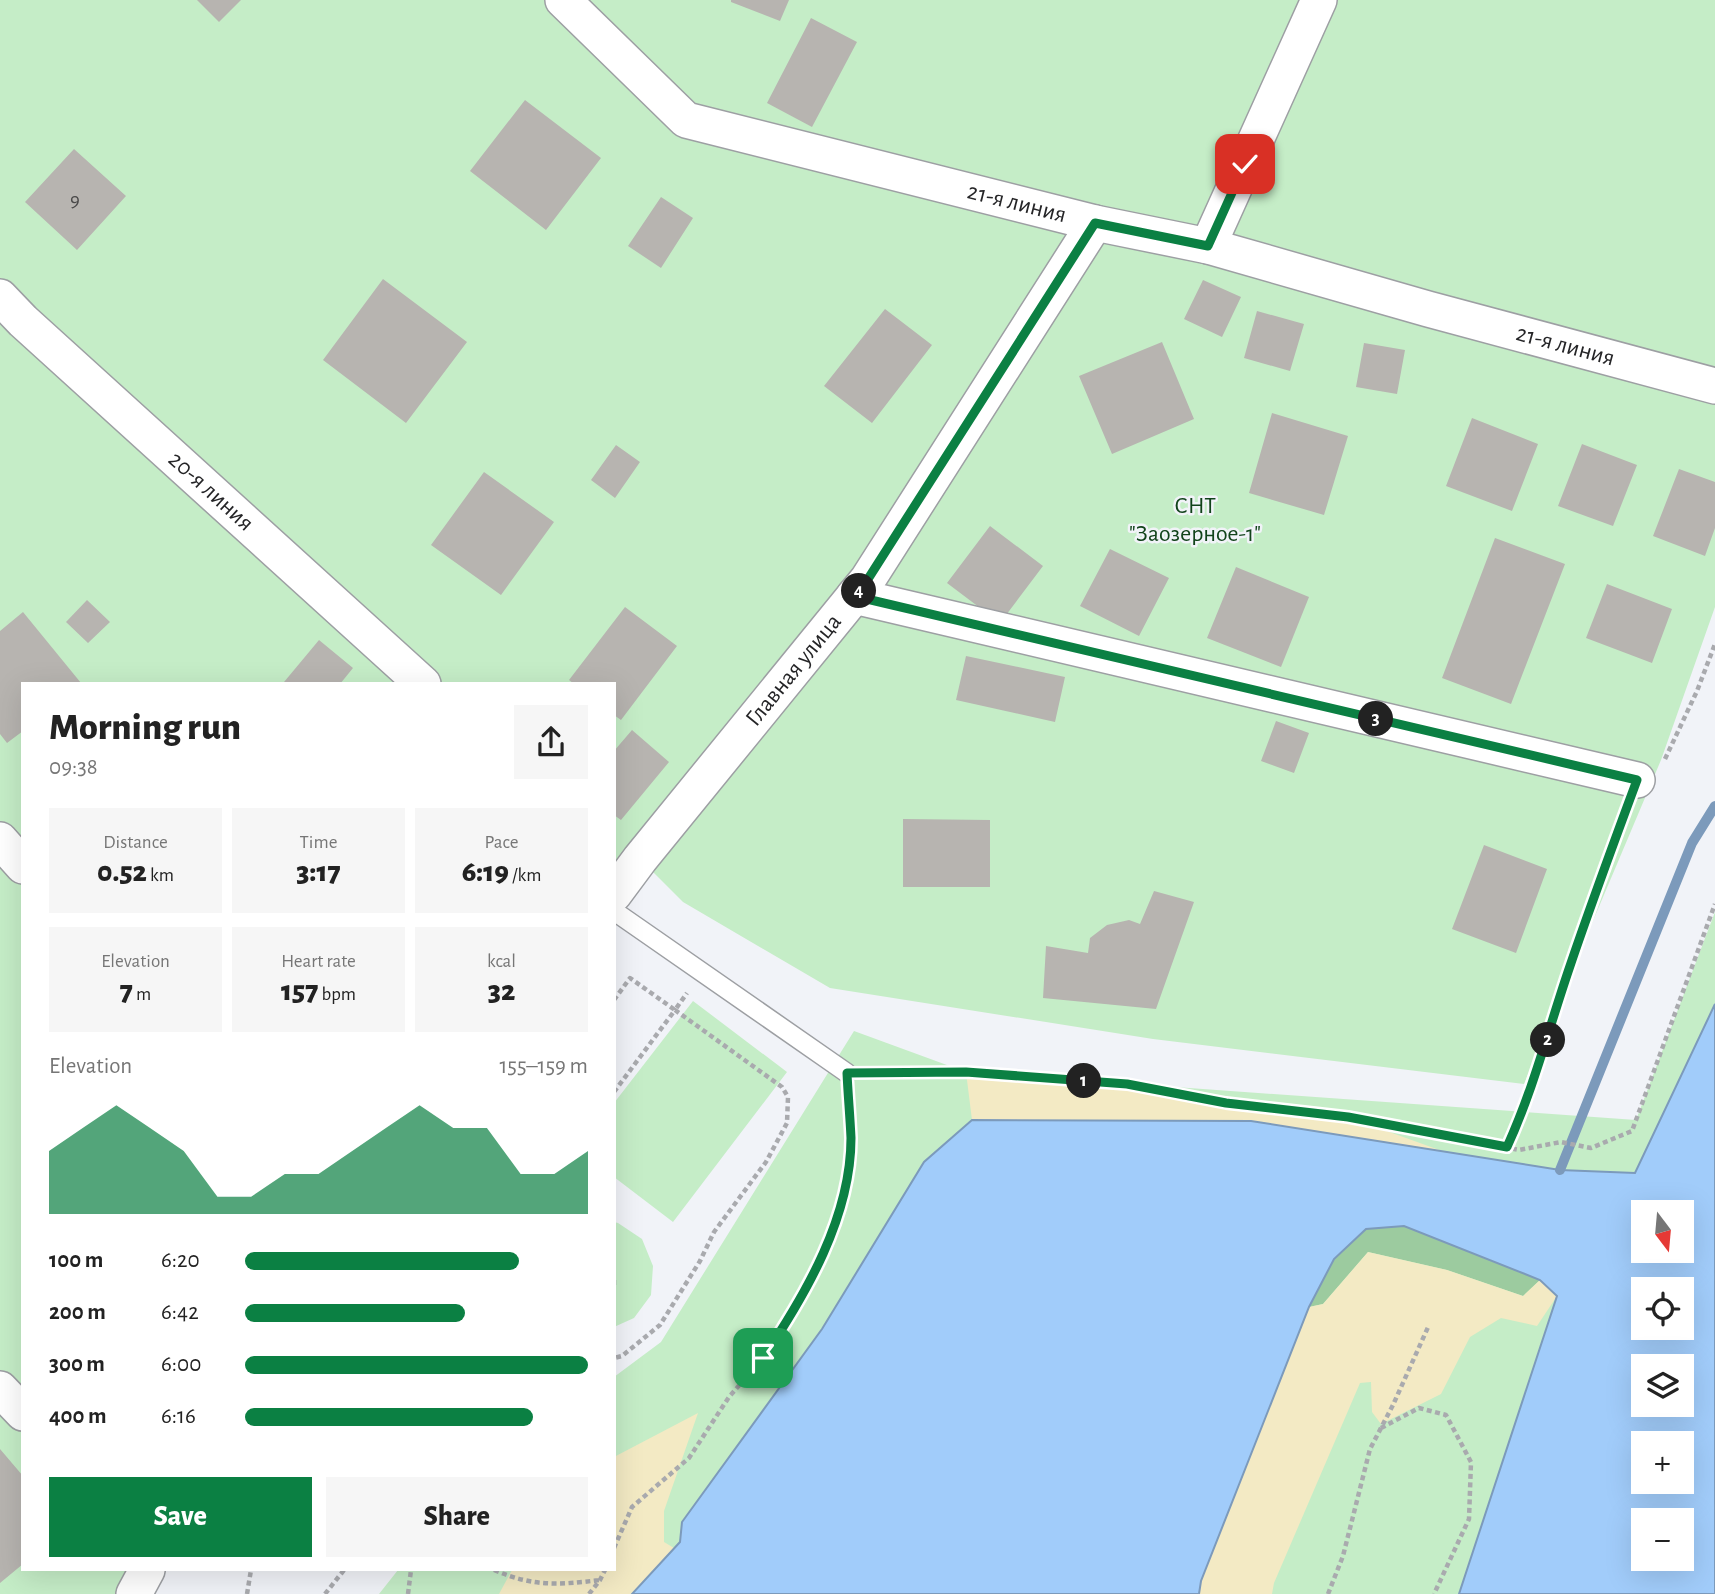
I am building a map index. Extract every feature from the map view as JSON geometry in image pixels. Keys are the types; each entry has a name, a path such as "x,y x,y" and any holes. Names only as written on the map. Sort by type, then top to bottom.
{"street":[{"name":"21-я линия","path":"563,0 686,120 1095,223 1208,246 1715,386"},
{"path":"1208,246 1319,0"},
{"name":"Главная улица","path":"620,874 868,579 1095,223"},
{"name":"20-я линия","path":"0,297 23,321 421,682"},
{"path":"854,596 1637,780"},
{"path":"0,840 21,864"},
{"path":"0,1389 21,1411"},
{"path":"134,1594 146,1571"}],"lane":[{"path":"616,912 847,1073"}],"path":[{"path":"1507,1147 1543,1056 1569,968 1637,780 1665,760 1715,644"},
{"path":"616,1543 632,1507 689,1458 729,1397 763,1358 792,1315 821,1262 844,1190 851,1140 847,1073 966,1072 1127,1084 1226,1103 1348,1117 1519,1150 1561,1142 1591,1149 1632,1131 1715,904"},
{"path":"616,1089 701,973"},
{"path":"616,997 630,978 782,1087 788,1097 787,1123 765,1162 713,1232 700,1261 660,1325 622,1356 616,1358"},
{"path":"1328,1594 1343,1556 1370,1449 1429,1325"},
{"path":"1381,1428 1419,1408 1446,1415 1471,1462 1469,1519 1434,1594"},
{"path":"247,1594 251,1571"},
{"path":"325,1594 343,1571"},
{"path":"408,1594 411,1571"},
{"path":"496,1571 514,1578 552,1585 600,1580"},
{"path":"589,1594 604,1571"}],"green space":[{"name":"СНТ \"Заозерное-1\"","path":"0,0 1715,0 1715,607 1661,760 1524,1084 1153,1039 830,988 683,902 640,859 616,891 616,682 21,682 21,1571 146,1571 134,1594 0,1594"},
{"path":"1715,912 1715,1594 379,1594 397,1571 616,1571 616,1376 661,1342 854,1031 966,1072 1636,1120"},
{"path":"693,1001 787,1072 673,1222 616,1179 616,1100"},
{"path":"616,1222 642,1239 653,1266 651,1295 634,1318 616,1326"},
{"path":"1404,1226 1540,1280 1523,1296 1447,1270 1368,1252 1323,1304 1309,1307 1334,1259 1366,1229"}],"sand":[{"path":"966,1072 1127,1084 1226,1103 1348,1117 1442,1151 1251,1121 972,1120"},
{"path":"1368,1252 1447,1270 1523,1296 1540,1280 1557,1296 1537,1326 1501,1318 1470,1337 1441,1394 1381,1424 1372,1412 1371,1382 1360,1383 1274,1583 1272,1594 1199,1594 1201,1581 1309,1307 1323,1304"},
{"path":"698,1413 664,1511 664,1542 674,1548 632,1594 499,1594 511,1571 616,1571 616,1456"}],"water":[{"path":"1715,1004 1715,1594 1459,1594 1557,1296 1540,1280 1404,1226 1366,1229 1334,1259 1309,1307 1201,1581 1199,1594 632,1594 680,1542 682,1522 822,1329 924,1162 972,1120 1251,1121 1560,1170 1635,1173"}],"building":[{"path":"197,0 241,0 219,22"},
{"path":"731,0 789,0 780,21"},
{"path":"811,18 857,42 812,127 767,103"},
{"path":"525,100 601,158 546,230 470,171"},
{"path":"74,149 126,196 77,250 25,202"},
{"path":"661,197 693,218 661,268 628,246"},
{"path":"383,279 467,342 406,423 323,360"},
{"path":"1203,280 1241,297 1222,337 1184,319"},
{"path":"885,309 932,345 872,423 824,386"},
{"path":"1257,311 1304,324 1290,371 1244,358"},
{"path":"1162,342 1194,419 1112,454 1079,376"},
{"path":"1364,343 1405,350 1397,394 1356,387"},
{"path":"1272,413 1348,436 1324,515 1249,493"},
{"path":"1472,418 1538,444 1512,511 1446,486"},
{"path":"1582,444 1637,465 1613,526 1558,506"},
{"path":"616,445 640,462 615,498 591,480"},
{"path":"1679,469 1715,482 1715,528 1705,556 1653,536"},
{"path":"484,472 554,522 501,595 431,545"},
{"path":"990,526 1043,566 1000,623 947,583"},
{"path":"1495,538 1565,564 1511,704 1442,678"},
{"path":"1110,549 1169,578 1139,636 1080,606"},
{"path":"1236,567 1309,597 1281,667 1207,638"},
{"path":"1607,584 1672,609 1652,663 1586,638"},
{"path":"87,600 110,622 88,643 66,622"},
{"path":"625,607 677,646 621,720 616,716 616,682 569,680"},
{"path":"23,612 80,682 21,682 21,732 7,743 0,734 0,631"},
{"path":"319,640 353,668 342,682 284,682"},
{"path":"966,656 1065,677 1055,722 956,700"},
{"path":"1276,721 1309,733 1294,773 1261,761"},
{"path":"632,730 669,762 621,820 616,816 616,749"},
{"path":"903,819 990,820 990,887 903,887"},
{"path":"1484,845 1547,869 1516,953 1452,929"},
{"path":"1154,891 1194,902 1156,1009 1043,998 1046,946 1088,953 1090,938 1107,925 1129,920 1140,924"},
{"path":"0,1449 21,1474 21,1566 0,1583"}],"waterway":[{"path":"1560,1170 1692,843 1715,806"}],"route":[{"path":"763,1358 792,1315 821,1262 844,1190 851,1140 847,1073 966,1072 1127,1084 1226,1103 1348,1117 1507,1147 1514,1131 1543,1056 1569,968 1637,780 854,596 868,579 1095,223 1208,246 1245,164"}]}
